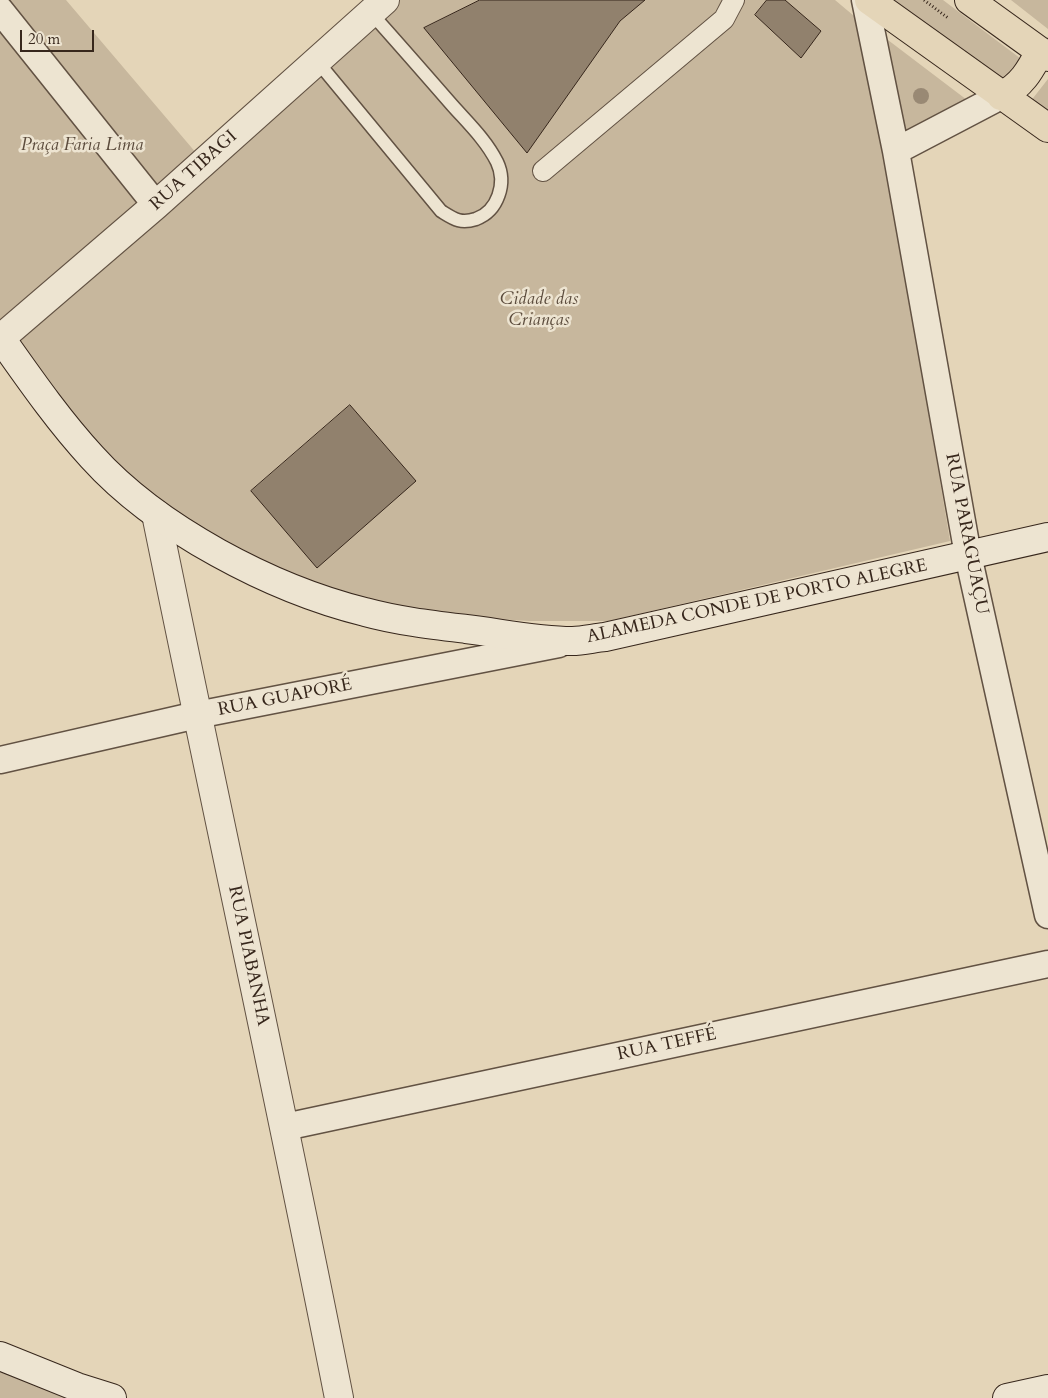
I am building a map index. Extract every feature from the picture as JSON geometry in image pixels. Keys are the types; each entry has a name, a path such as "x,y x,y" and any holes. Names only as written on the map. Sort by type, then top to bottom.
{"main road":[{"path":"869,0 1048,128"},
{"path":"969,0 1044,54 1014,90 1002,96"}],"street":[{"path":"544,171 724,19 734,0"},
{"name":"RUA PARAGUAÇU","path":"865,0 896,151 968,555 1048,914"},
{"name":"RUA TIBAGI","path":"0,337 156,205 378,6"},
{"path":"0,10 156,205"},
{"path":"896,151 1002,96"},
{"name":"ALAMEDA CONDE DE PORTO ALEGRE","path":"0,337 58,418 92,458 156,514 248,568 315,597 366,612 437,625 572,641 605,637 1048,537"},
{"name":"RUA PIABANHA","path":"156,514 285,1127 338,1398"},
{"name":"RUA GUAPORÉ","path":"0,760 197,715 572,641"},
{"name":"RUA TEFFÉ","path":"285,1127 1048,964"},
{"path":"0,1356 77,1387 112,1398"},
{"path":"1007,1398 1048,1389"}],"lane":[{"path":"317,61 441,211 457,221 467,221 484,216 496,202 501,182 498,164 482,140 378,6"}],"green space":[{"name":"Praça Faria Lima","path":"0,0 66,0 197,154 0,329"},
{"name":"Cidade das Crianças","path":"400,0 835,0 860,21 887,164 950,541 609,621 529,621 411,614 351,600 263,560 145,497 70,424 13,345"},
{"path":"886,0 943,0 1041,74 1022,99"},
{"path":"1011,0 1048,0 1048,29"},
{"path":"884,37 967,100 902,140"},
{"path":"1048,79 1048,115 1030,102"},
{"path":"0,1364 71,1398 0,1398"}],"building":[{"path":"480,0 645,0 620,21 527,153 424,28"},
{"path":"767,0 785,0 821,31 801,58 755,15"},
{"path":"350,405 416,481 317,568 251,491"}]}
